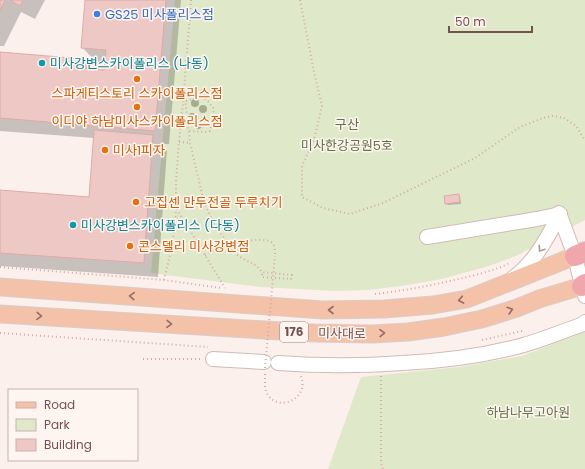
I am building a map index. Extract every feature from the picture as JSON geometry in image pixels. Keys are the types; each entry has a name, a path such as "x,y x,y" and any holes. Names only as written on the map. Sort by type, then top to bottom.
{"main road":[{"name":"미사대로","path":"0,287 322,310 384,309 433,305 467,299 580,254"},
{"name":"미사대로","path":"0,314 314,333 372,334 408,332 444,327 482,319 517,308 539,299 584,288"}],"street":[{"path":"427,237 559,214"},
{"path":"559,214 580,254 584,288"},
{"path":"505,284 524,269 537,254 544,244 559,214"},
{"path":"213,354 269,364 365,365 435,361 521,346 584,324 585,322"}],"path":[{"path":"164,280 173,243 176,209 176,181 191,0"},
{"path":"300,0 322,106 314,140 302,166 302,197 323,208 350,214 383,202 475,158 520,127 543,118 553,116 564,118 576,126 584,140"},
{"path":"184,90 190,143 204,202 214,224 235,253 257,266 262,272 262,277 291,279 292,275 262,272"},
{"path":"186,101 203,97 214,109 210,130 207,132 189,131"},
{"path":"179,142 190,143"},
{"path":"176,209 225,288"},
{"path":"205,255 229,244 262,239 269,240 273,243 275,256 269,364 265,386 271,398 277,402 283,403 290,402 297,398 302,391 303,384 299,371"},
{"path":"372,294 404,291 465,278 490,271 515,260"},
{"path":"0,267 164,280 232,289"},
{"path":"268,293 276,294"},
{"path":"0,333 213,354"},
{"path":"143,359 213,354"},
{"path":"381,364 381,463 383,469"}],"green space":[{"name":"미사한강공원5호","path":"175,0 585,0 585,220 516,256 489,266 442,279 401,286 368,290 335,291 260,287 151,273"},
{"name":"하남나무고아원","path":"585,332 585,469 328,469 361,377 459,367 522,356"}],"building":[{"path":"0,0 5,0 0,11"},
{"path":"10,0 23,0 20,6"},
{"name":"미사강변스카이폴리스 (나동)","path":"85,0 166,0 155,131 0,118 0,52 84,59 83,68 104,70 106,50 81,48"},
{"name":"미사강변스카이폴리스 (다동)","path":"94,130 153,135 144,263 0,253 0,190 89,197"},
{"path":"459,194 460,202 445,204 444,196"}],"place":[{"name":"GS25 미사폴리스점","path":"97,14"},
{"name":"미사강변스카이폴리스 (나동)","path":"42,63"},
{"name":"스파게티스토리 스카이폴리스점","path":"137,79"},
{"name":"이디야 하남미사스카이폴리스점","path":"137,107"},
{"name":"미사1피자","path":"105,150"},
{"name":"고집센 만두전골 두루치기","path":"136,202"},
{"name":"미사강변스카이폴리스 (다동)","path":"73,225"},
{"name":"콘스델리 미사강변점","path":"130,246"}],"park label":[{"name":"구산","path":"347,124"}]}
